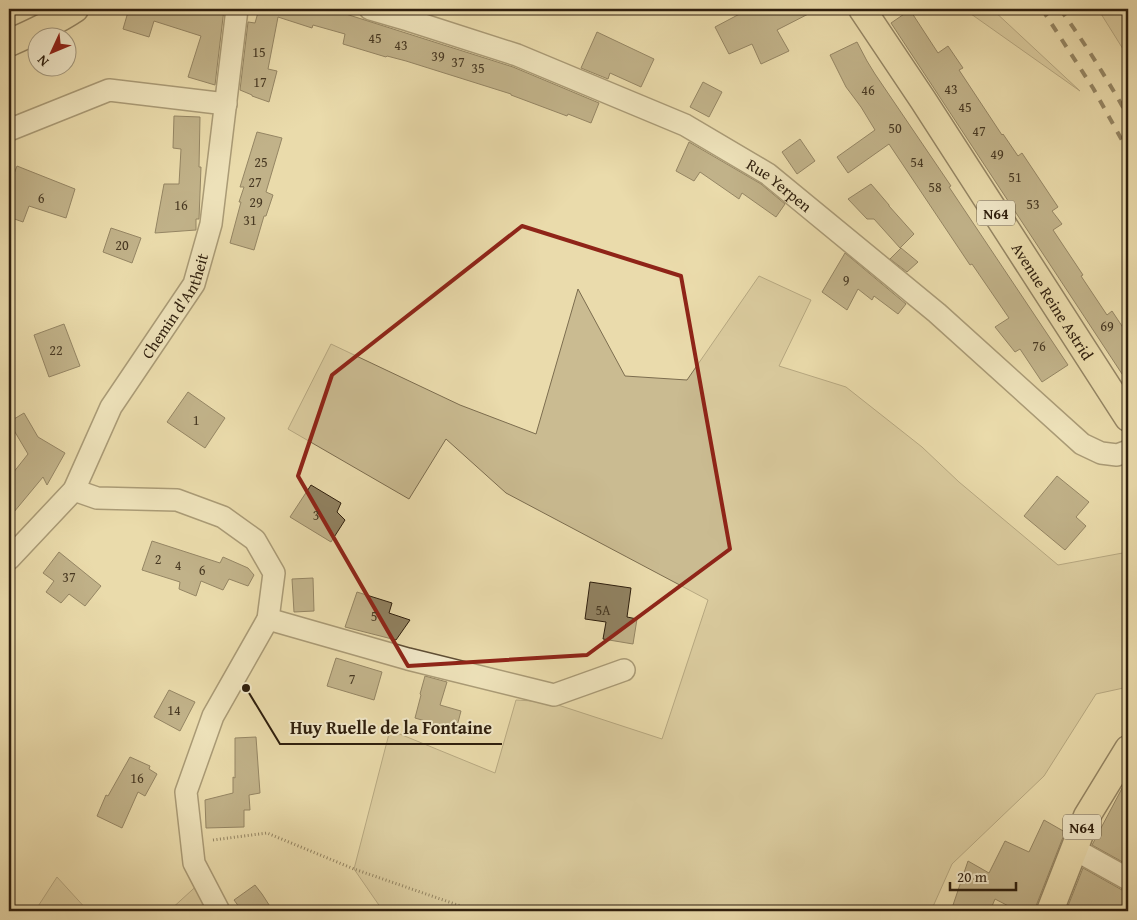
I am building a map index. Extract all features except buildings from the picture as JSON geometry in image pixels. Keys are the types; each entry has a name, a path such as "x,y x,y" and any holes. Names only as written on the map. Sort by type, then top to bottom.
{"main road":[{"path":"9,43 31,34 76,9"},
{"name":"Avenue Reine Astrid","path":"862,9 923,100 1128,418"},
{"name":"N64","path":"1050,911 1087,816 1121,777 1128,749"}],"street":[{"name":"Chemin d'Antheit","path":"9,560 74,490 111,407 194,284 211,224 237,9"},
{"name":"Rue Yerpen","path":"370,9 414,14 685,125 768,174 937,313 1082,444 1101,453 1117,455 1128,451"},
{"path":"9,130 109,90 226,104"},
{"path":"74,490 98,498 177,500 223,517 256,540 274,573 268,619 213,716 186,792 194,863 219,911"},
{"path":"268,619 408,659 554,695 624,670"},
{"path":"1074,849 1128,879"}],"path":[{"path":"192,842 268,833 354,869 475,911"}],"highlighted area":[{"path":"522,226 681,276 730,549 587,655 408,666 298,476 332,375"}],"shaded area":[{"path":"964,9 992,9 1080,91"},
{"path":"1098,9 1126,9 1128,13 1128,57"},
{"path":"759,276 811,300 779,366 846,387 922,447 959,482 1058,565 1128,552 1128,687 1096,694 1044,776 952,864 931,911 383,911 354,869 390,730 495,773 516,700 549,702 662,739 708,600 506,493 446,439 409,499 288,429 331,344 460,405 536,434 578,289 625,376 687,380"},
{"path":"57,877 88,911 35,911"},
{"path":"203,880 219,911 169,911"}],"railway":[{"path":"1042,9 1093,88 1128,151"},
{"path":"1060,9 1096,61 1128,116"}],"place":[{"name":"Huy Ruelle de la Fontaine","path":"246,688"}]}
